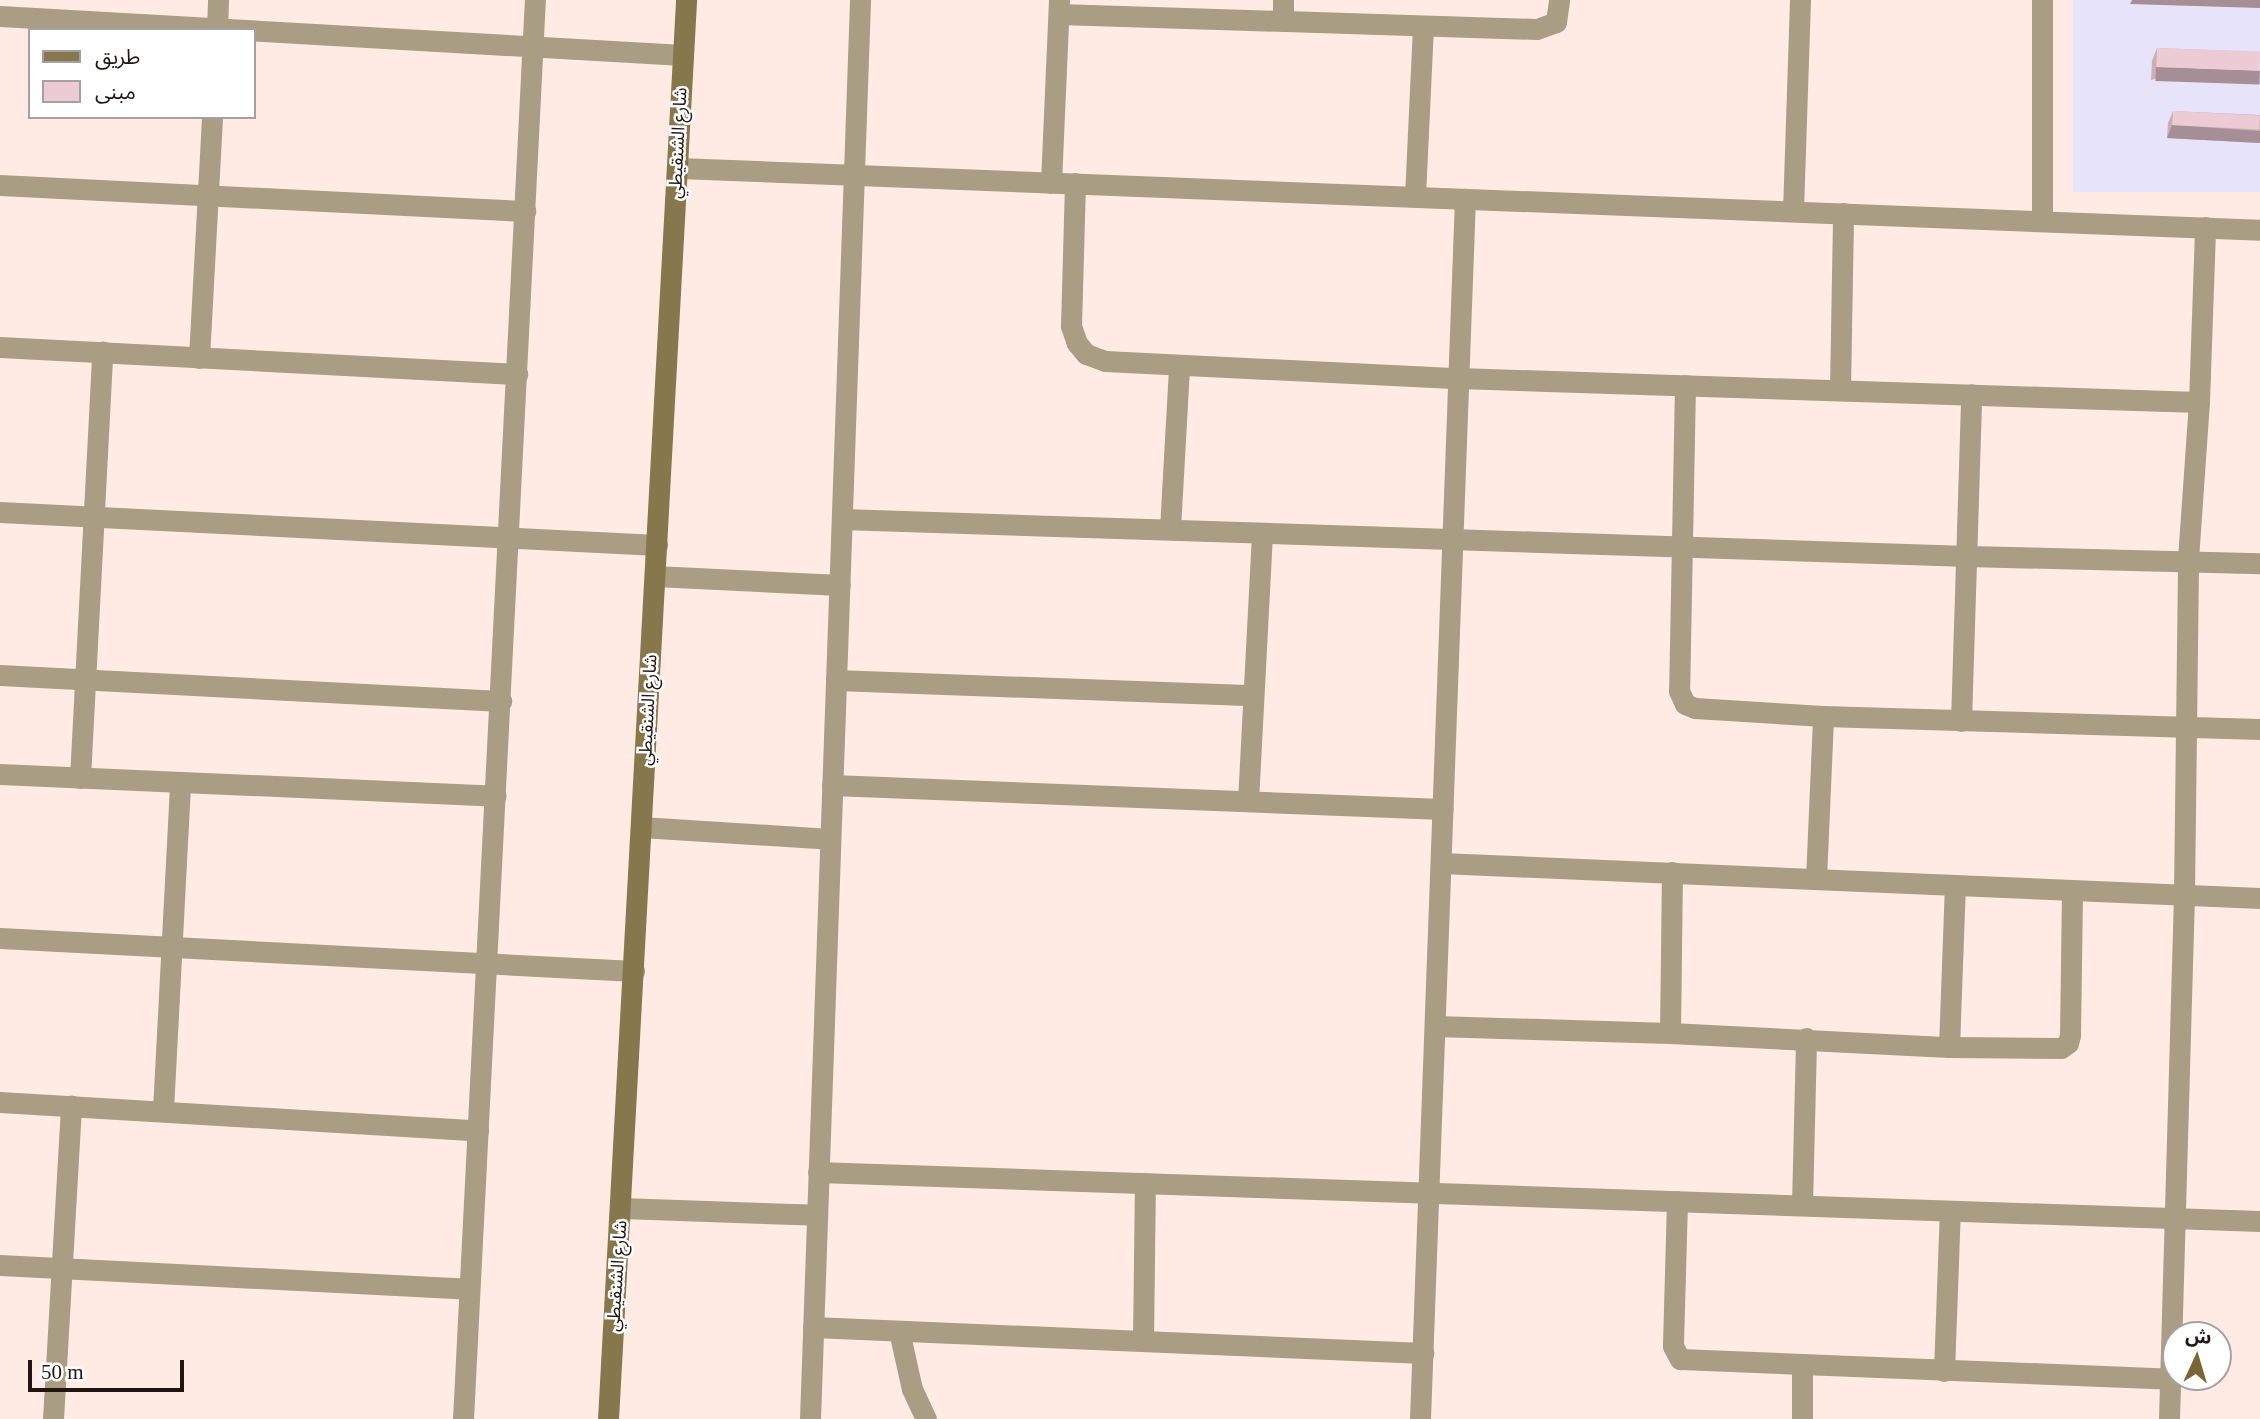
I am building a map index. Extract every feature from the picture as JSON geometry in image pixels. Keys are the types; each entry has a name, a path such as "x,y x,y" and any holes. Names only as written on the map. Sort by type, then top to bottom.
{"street":[{"path":"217,28 218,0"},
{"path":"463,1419 535,0"},
{"name":"شارع الشنقيطي","path":"608,1419 686,0"},
{"path":"810,1419 860,0"},
{"path":"1051,183 1059,7 1283,11 1423,26 1537,29 1556,22 1559,0"},
{"path":"1793,211 1800,0"},
{"path":"2042,0 2042,221"},
{"path":"0,16 200,28"},
{"path":"1415,197 1423,26"},
{"path":"256,31 682,55"},
{"path":"199,358 212,119"},
{"path":"678,168 2260,230"},
{"path":"1075,184 1071,326 1077,343 1086,354 1105,361 1179,367 1458,378 2199,402"},
{"path":"0,185 525,211"},
{"path":"1420,1419 1465,199"},
{"path":"1840,390 1843,213"},
{"path":"2172,1321 2184,894 2188,559 2199,402 2205,228"},
{"path":"0,347 517,374"},
{"path":"80,778 102,352"},
{"path":"1170,529 1179,367"},
{"path":"1685,385 1679,691 1685,704 1695,708 1823,716 2260,729"},
{"path":"1961,721 1971,394"},
{"path":"0,512 657,545"},
{"path":"842,519 1967,556 2260,562"},
{"path":"1248,801 1262,533"},
{"path":"655,576 840,585"},
{"path":"0,675 501,701"},
{"path":"836,680 1253,695"},
{"path":"1816,879 1823,716"},
{"path":"0,774 496,796"},
{"path":"163,1110 180,784"},
{"path":"832,785 1443,809"},
{"path":"641,827 830,839"},
{"path":"1441,863 2260,898"},
{"path":"1670,1033 1672,872"},
{"path":"1949,1047 1955,885"},
{"path":"1435,1026 2054,1049 2068,1043 2072,890"},
{"path":"0,938 634,971"},
{"path":"1802,1205 1806,1038"},
{"path":"0,1102 478,1130"},
{"path":"52,1419 71,1106"},
{"path":"818,1172 2260,1221"},
{"path":"1143,1341 1144,1183"},
{"path":"1677,1201 1675,1353 1688,1361 2162,1379"},
{"path":"621,1208 817,1216"},
{"path":"1944,1371 1951,1211"},
{"path":"0,1265 468,1289"},
{"path":"813,1327 1423,1353"},
{"path":"900,1331 912,1389 926,1419"},
{"path":"1802,1365 1802,1419"},
{"path":"2169,1419 2170,1391"}],"shaded area":[{"path":"2073,0 2260,0 2260,192 2073,192"}],"building":[{"path":"2157,48 2260,52 2259,71 2156,67"},
{"path":"2173,111 2260,116 2259,130 2172,125"}]}
